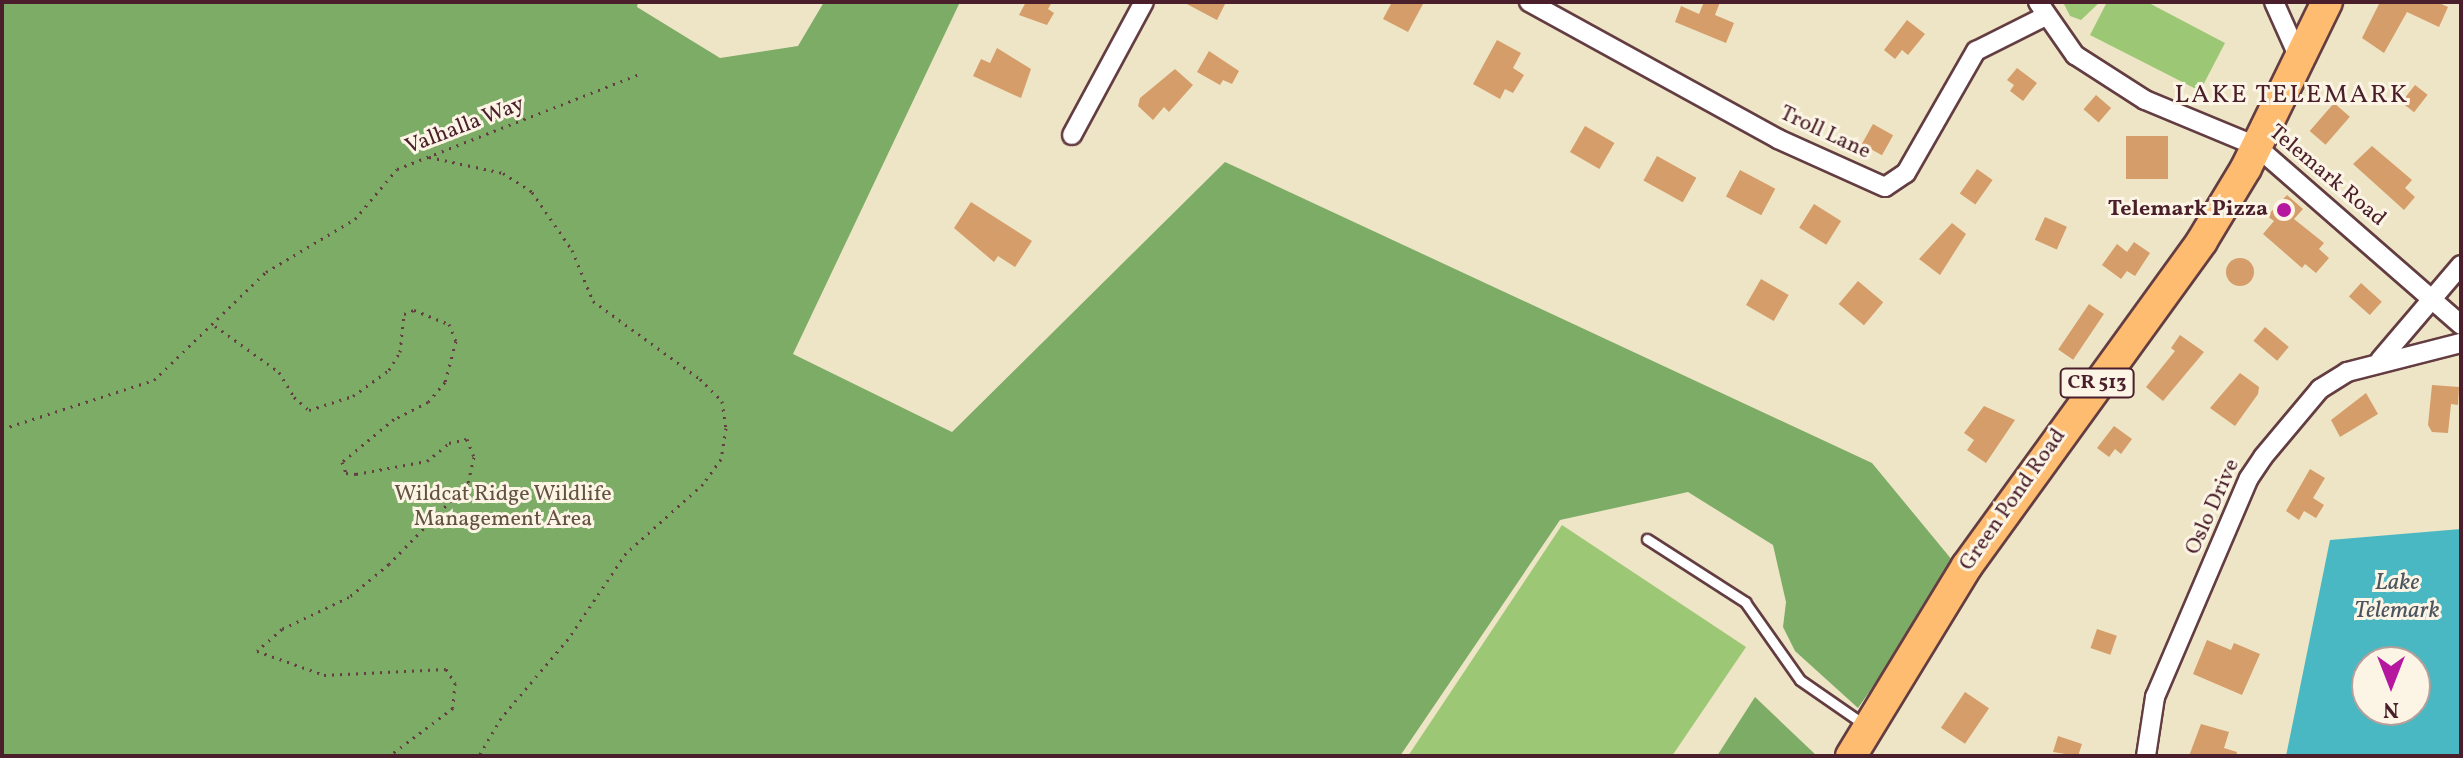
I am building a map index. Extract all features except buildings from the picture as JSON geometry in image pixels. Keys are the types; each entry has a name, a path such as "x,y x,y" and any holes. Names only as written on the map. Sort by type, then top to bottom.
{"main road":[{"name":"Green Pond Road","path":"1851,756 2015,495 2202,241 2256,146 2327,2"}],"street":[{"path":"1072,135 1144,2"},
{"name":"Troll Lane","path":"1529,2 1778,139 1885,187 1906,173 1976,51 2042,9"},
{"path":"2274,2 2299,58"},
{"name":"Telemark Road","path":"2042,9 2075,55 2118,85 2256,146 2461,325"},
{"path":"2380,360 2461,265"},
{"name":"Oslo Drive","path":"2146,756 2155,697 2249,478 2320,389 2380,360 2461,343"}],"lane":[{"path":"1647,539 1745,602 1800,680 1868,727"}],"path":[{"name":"Valhalla Way","path":"2,429 154,380 284,258 355,219 383,181 429,157 637,75"},
{"path":"429,157 503,173 532,192 572,250 593,301 700,379 722,401 726,428 721,459 703,484 626,553 568,639 501,718 479,756"},
{"path":"215,326 279,372 294,397 309,410 353,396 389,370 400,352 404,314 414,310 449,324 456,341 445,382 428,402 394,419 342,462 346,473 356,474 427,461 449,443 467,439 474,457 468,483 425,531 349,597 282,629 257,651 324,675 446,669 455,683 453,708 389,756"}],"green space":[{"name":"Wildcat Ridge Wildlife Management Area","path":"2,2 638,2 637,7 720,58 798,46 824,2 960,2 793,354 952,432 1225,162 1872,463 1957,566 1858,708 1795,651 1783,627 1786,602 1773,545 1688,492 1560,520 1400,756 2,756"},
{"path":"2063,2 2100,2 2081,20 2070,16"},
{"path":"2107,2 2147,2 2225,43 2200,91 2090,35"},
{"path":"1562,525 1746,647 1672,756 1408,756"},
{"path":"1755,697 1817,756 1717,756"}],"water":[{"name":"Lake Telemark","path":"2461,529 2461,756 2286,756 2330,540"}],"place":[{"name":"Telemark Pizza","path":"2284,210"}],"district":[{"name":"LAKE TELEMARK","path":"2292,96"}]}
